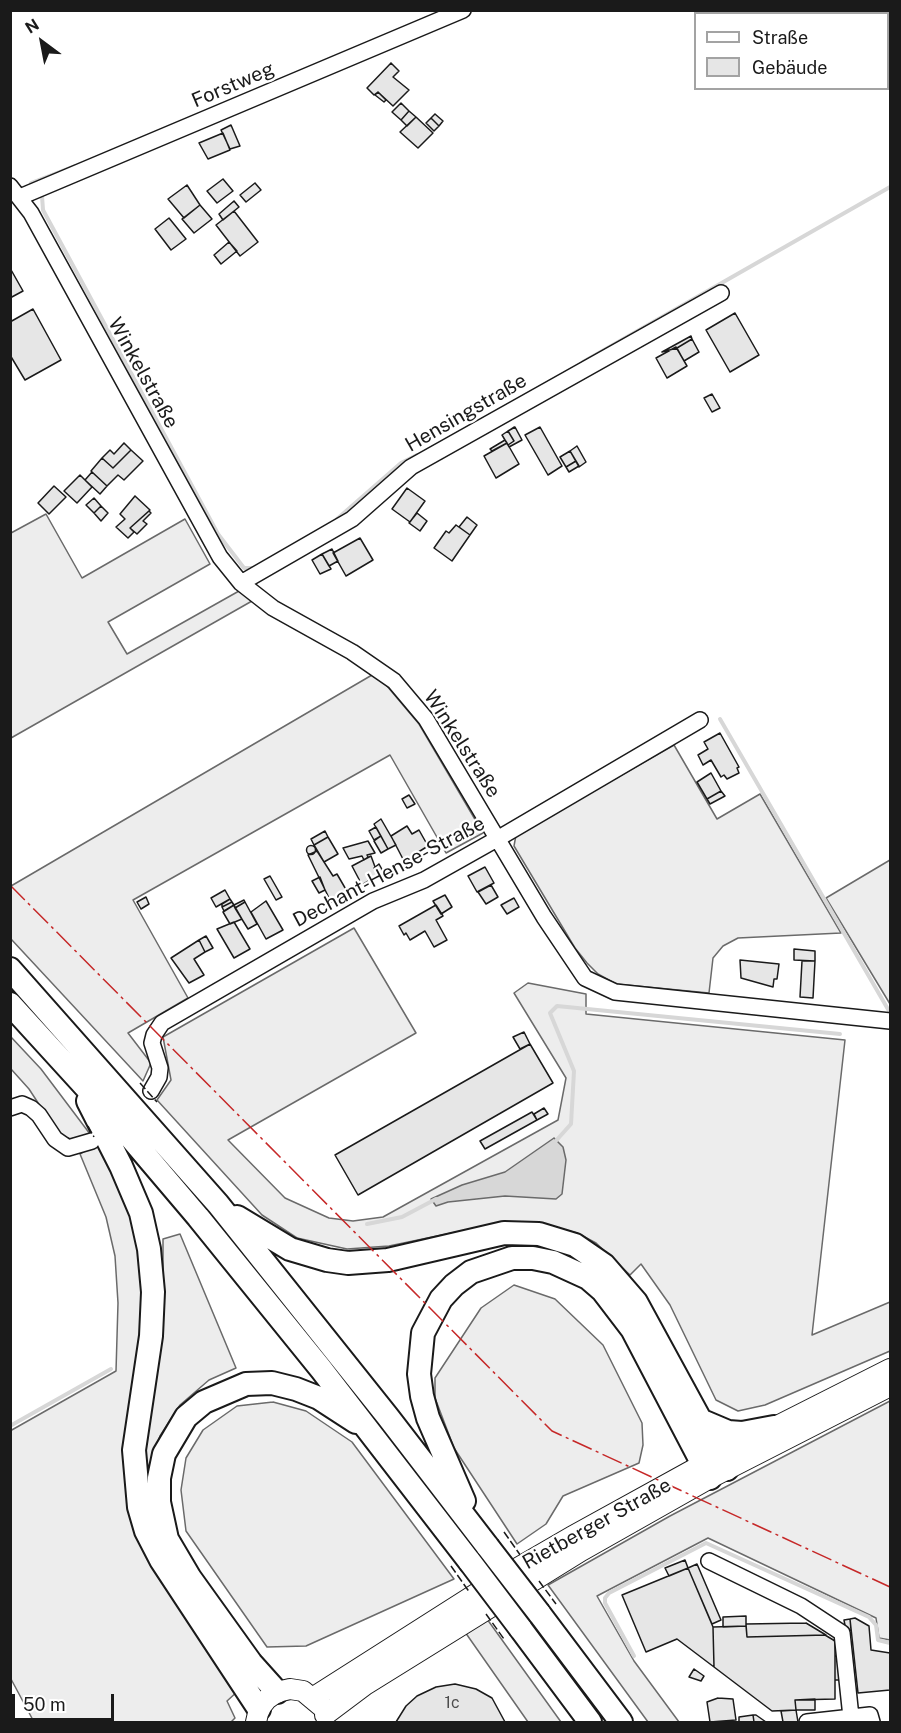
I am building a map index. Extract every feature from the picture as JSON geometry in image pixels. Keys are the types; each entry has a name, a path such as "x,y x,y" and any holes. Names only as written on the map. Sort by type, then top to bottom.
{"highway":[{"path":"10,969 218,1204 381,1408 621,1722"},
{"path":"10,1004 74,1073 198,1217 370,1431 590,1722"},
{"path":"74,1073 121,1166 141,1213 148,1249 153,1292 151,1336 134,1450 139,1508 152,1546 257,1716"},
{"path":"218,1204 290,1249 327,1260 348,1263 388,1260 493,1235 515,1233 539,1234 575,1245 604,1265 632,1296 702,1421 715,1466"},
{"path":"483,1540 428,1418 419,1374 423,1333 441,1299 471,1272 491,1263 512,1258 533,1258 553,1262 588,1278 603,1291 632,1329 715,1466"},
{"path":"277,1692 251,1663 190,1578 167,1539 159,1502 159,1478 164,1454 180,1426 198,1407 226,1391 246,1384 272,1383 297,1389 319,1398 370,1431"},
{"path":"702,1421 728,1432 742,1433 774,1427"}],"main road":[{"name":"Rietberger Straße","path":"325,1719 365,1685 774,1427 891,1369"},
{"name":"Rietberger Straße","path":"314,1697 504,1576 715,1466 891,1386"},
{"path":"257,1716 267,1699 277,1692 296,1690 314,1697 325,1719"}],"street":[{"name":"Forstweg","path":"15,192 463,10"},
{"name":"Winkelstraße","path":"15,192 220,557 241,583 273,608 352,652 394,681 426,719 573,962 592,982 615,992 891,1021"},
{"name":"Hensingstraße","path":"241,583 352,519 411,467 721,293"},
{"name":"Dechant-Hense-Straße","path":"151,1091 159,1077 160,1068 152,1043 162,1023 373,901 424,880 497,839 700,720"},
{"path":"10,1108 22,1104 31,1108 39,1115 55,1139 68,1148 92,1141"},
{"path":"709,1561 801,1606 842,1633 850,1717"},
{"path":"807,1722 870,1715 872,1722"}],"shaded area":[{"path":"46,514 82,578 185,519 210,564 108,622 127,654 239,591 252,601 11,738 11,533"},
{"path":"372,675 387,686 419,724 483,833 446,853 390,755 133,900 188,998 128,1033 151,1063 143,1081 11,939 11,886"},
{"path":"674,745 717,819 760,794 841,933 738,938 723,946 713,958 709,993 616,984 598,974 587,963 575,948 514,846 516,835"},
{"path":"890,860 890,1004 826,898"},
{"path":"354,928 416,1033 228,1140 285,1198 329,1218 353,1221 383,1217 558,1120 566,1078 514,993 528,983 586,994 586,1014 845,1040 812,1335 890,1302 890,1351 765,1405 738,1411 716,1400 670,1305 641,1264 630,1275 596,1243 577,1233 558,1228 490,1225 389,1246 347,1249 297,1238 262,1215 157,1100 171,1080 163,1037"},
{"path":"11,1037 41,1069 90,1134 71,1139 59,1135 29,1089 11,1069"},
{"path":"554,1138 563,1147 566,1160 562,1194 556,1199 505,1196 448,1202 436,1206 431,1199 462,1185 505,1172"},
{"path":"97,1143 113,1171 131,1218 139,1251 144,1292 143,1334 125,1448 238,1691 227,1701 235,1718 231,1722 34,1722 11,1679 10,1431 116,1371 118,1303 115,1256 106,1217 80,1154"},
{"path":"180,1234 236,1368 209,1380 180,1405 160,1436 155,1450 150,1491 140,1452 163,1289 163,1239"},
{"path":"514,1285 555,1299 603,1345 642,1423 643,1445 639,1463 563,1496 546,1524 517,1544 454,1448 435,1398 435,1378 481,1308"},
{"path":"890,1401 890,1640 879,1638 876,1618 708,1538 597,1596 634,1661 679,1722 648,1722 548,1585 670,1516"},
{"path":"273,1402 306,1411 352,1442 454,1579 306,1646 267,1647 186,1531 181,1490 186,1458 203,1430 237,1406"},
{"path":"487,1619 561,1722 528,1722 465,1632"}],"building":[{"path":"391,63 399,71 393,77 409,90 393,106 378,92 374,95 367,88"},
{"path":"378,92 386,100 384,102 375,95"},
{"path":"401,103 409,111 401,120 392,112"},
{"path":"409,111 416,117 407,126 401,120"},
{"path":"435,114 443,121 439,126 431,118"},
{"path":"416,117 433,133 418,148 400,132"},
{"path":"431,118 439,126 434,131 426,123"},
{"path":"231,125 240,146 230,149 221,130"},
{"path":"223,133 230,150 208,159 199,143"},
{"path":"223,179 233,191 217,203 207,191"},
{"path":"255,183 261,190 246,202 240,195"},
{"path":"187,185 200,205 184,218 168,199"},
{"path":"234,201 239,207 223,220 219,214"},
{"path":"200,205 212,219 194,233 182,219"},
{"path":"234,211 258,242 240,256 216,225"},
{"path":"169,218 186,239 171,250 155,229"},
{"path":"229,242 237,251 221,264 214,255"},
{"path":"10,268 23,291 10,298"},
{"path":"33,309 61,360 25,380 10,355 10,322"},
{"path":"735,313 759,355 730,372 706,330"},
{"path":"691,336 692,339 677,348 662,352"},
{"path":"692,339 699,352 684,361 677,348"},
{"path":"676,347 687,366 667,378 656,358"},
{"path":"712,394 720,408 712,412 704,398"},
{"path":"515,427 522,440 509,447 508,445 514,441 508,431"},
{"path":"540,427 562,466 548,475 525,435"},
{"path":"508,431 514,441 508,445 502,435"},
{"path":"505,440 507,443 492,451 490,449"},
{"path":"124,443 131,450 113,468 102,458 110,450 114,454"},
{"path":"507,443 519,464 496,478 484,456"},
{"path":"577,446 586,462 579,467 570,451"},
{"path":"131,450 143,461 124,480 118,475 107,486 91,471 102,458 113,468"},
{"path":"570,451 576,461 566,467 560,457"},
{"path":"576,461 579,466 569,472 566,467"},
{"path":"92,472 107,486 100,494 85,480"},
{"path":"80,475 92,487 77,503 64,491"},
{"path":"54,486 66,497 49,514 38,503"},
{"path":"407,488 425,501 410,522 392,509"},
{"path":"135,496 150,510 130,528 134,532 128,538 116,527 125,519 120,514"},
{"path":"94,498 101,506 94,513 86,505"},
{"path":"101,506 108,513 101,521 94,513"},
{"path":"149,511 151,513 143,521 147,524 137,534 130,528"},
{"path":"417,513 427,521 420,531 409,523"},
{"path":"467,517 477,525 470,535 459,527"},
{"path":"456,525 470,535 452,561 434,548 446,531 449,533"},
{"path":"360,538 373,560 346,576 333,553"},
{"path":"332,549 338,561 329,566 322,554"},
{"path":"322,554 331,569 320,574 312,560"},
{"path":"720,733 739,767 737,768 739,773 727,779 724,775 721,777 711,760 703,765 698,755 708,749 704,742"},
{"path":"711,773 721,791 707,799 697,782"},
{"path":"721,791 725,796 710,804 707,799"},
{"path":"409,795 415,804 407,808 402,799"},
{"path":"381,819 396,845 388,849 374,824"},
{"path":"407,826 412,834 419,830 428,846 404,861 391,836"},
{"path":"376,827 381,836 374,840 369,831"},
{"path":"325,831 328,837 314,845 311,839"},
{"path":"381,836 388,849 381,853 374,841"},
{"path":"328,837 338,854 324,862 314,845"},
{"path":"368,841 375,853 367,855 368,857 364,860 362,856 349,859 343,848"},
{"path":"311,845 316,850 311,855 306,850"},
{"path":"317,851 333,876 337,874 348,893 331,902 308,855"},
{"path":"371,856 378,875 362,885 352,866"},
{"path":"379,864 384,873 378,875 374,868"},
{"path":"485,867 494,883 477,892 468,876"},
{"path":"270,876 282,897 276,900 264,879"},
{"path":"320,877 325,890 319,893 312,881"},
{"path":"491,885 498,897 486,904 478,892"},
{"path":"225,890 230,899 216,907 211,898"},
{"path":"445,895 452,907 441,914 433,901"},
{"path":"146,897 149,904 141,909 137,902"},
{"path":"514,898 519,907 507,914 501,905"},
{"path":"230,899 232,902 222,907 222,904"},
{"path":"244,900 245,902 235,908 232,902 234,905"},
{"path":"266,901 283,930 266,939 251,912"},
{"path":"232,902 234,905 224,911 222,907"},
{"path":"245,902 257,924 248,929 235,908"},
{"path":"234,905 242,919 230,924 223,912"},
{"path":"436,905 443,916 436,920 447,940 434,947 425,931 410,940 406,933 404,935 399,926"},
{"path":"234,922 250,949 234,958 217,929"},
{"path":"206,936 213,948 205,952 199,940"},
{"path":"199,940 205,952 194,959 204,975 189,983 171,958"},
{"path":"794,949 815,951 815,961 794,960"},
{"path":"740,960 779,964 777,979 774,979 773,987 741,978"},
{"path":"802,961 815,961 813,998 800,997"},
{"path":"524,1032 530,1044 520,1049 513,1037"},
{"path":"530,1044 553,1083 358,1195 335,1155"},
{"path":"544,1108 548,1114 537,1120 534,1114"},
{"path":"532,1112 537,1120 485,1149 480,1141"},
{"path":"685,1560 688,1568 669,1576 665,1568"},
{"path":"697,1564 721,1620 712,1624 688,1568"},
{"path":"688,1568 713,1627 714,1667 677,1639 646,1652 622,1595"},
{"path":"746,1616 746,1626 723,1627 723,1617"},
{"path":"855,1618 869,1626 871,1650 890,1653 890,1690 858,1693 850,1619"},
{"path":"850,1619 851,1630 846,1631 844,1620"},
{"path":"806,1623 826,1635 747,1637 746,1624"},
{"path":"746,1626 747,1637 825,1635 835,1641 835,1699 795,1700 796,1710 772,1711 714,1667 713,1627"},
{"path":"835,1656 841,1656 841,1680 835,1680"},
{"path":"694,1669 704,1676 701,1681 689,1677"},
{"path":"455,1684 476,1689 492,1698 505,1722 396,1722 406,1706 417,1696 436,1687"},
{"path":"718,1698 733,1699 736,1720 710,1722 707,1702"},
{"path":"815,1699 815,1710 796,1710 795,1700"},
{"path":"796,1710 798,1722 783,1722 781,1711"},
{"path":"753,1715 756,1715 766,1722 754,1722"},
{"path":"753,1715 754,1722 739,1722 739,1717"}],"waterway":[{"path":"31,183 75,166"},
{"path":"583,362 890,187"},
{"path":"42,196 43,210 218,534 244,568 253,568"},
{"path":"337,519 401,463 417,455"},
{"path":"720,719 889,1011"},
{"path":"554,1143 571,1124 574,1071 550,1013 557,1006 840,1034"},
{"path":"367,1224 402,1217 436,1199"},
{"path":"10,1426 111,1369"},
{"path":"634,1656 605,1603 605,1598 609,1593 706,1543 869,1617 876,1625 878,1640 890,1643"}],"fence":[{"path":"140,1083 157,1102"},
{"path":"88,1126 94,1137"},
{"path":"504,1532 523,1559"},
{"path":"451,1566 470,1593"},
{"path":"539,1581 556,1604"},
{"path":"486,1614 504,1639"}],"power":[{"path":"10,885 552,1431 890,1587"}]}
